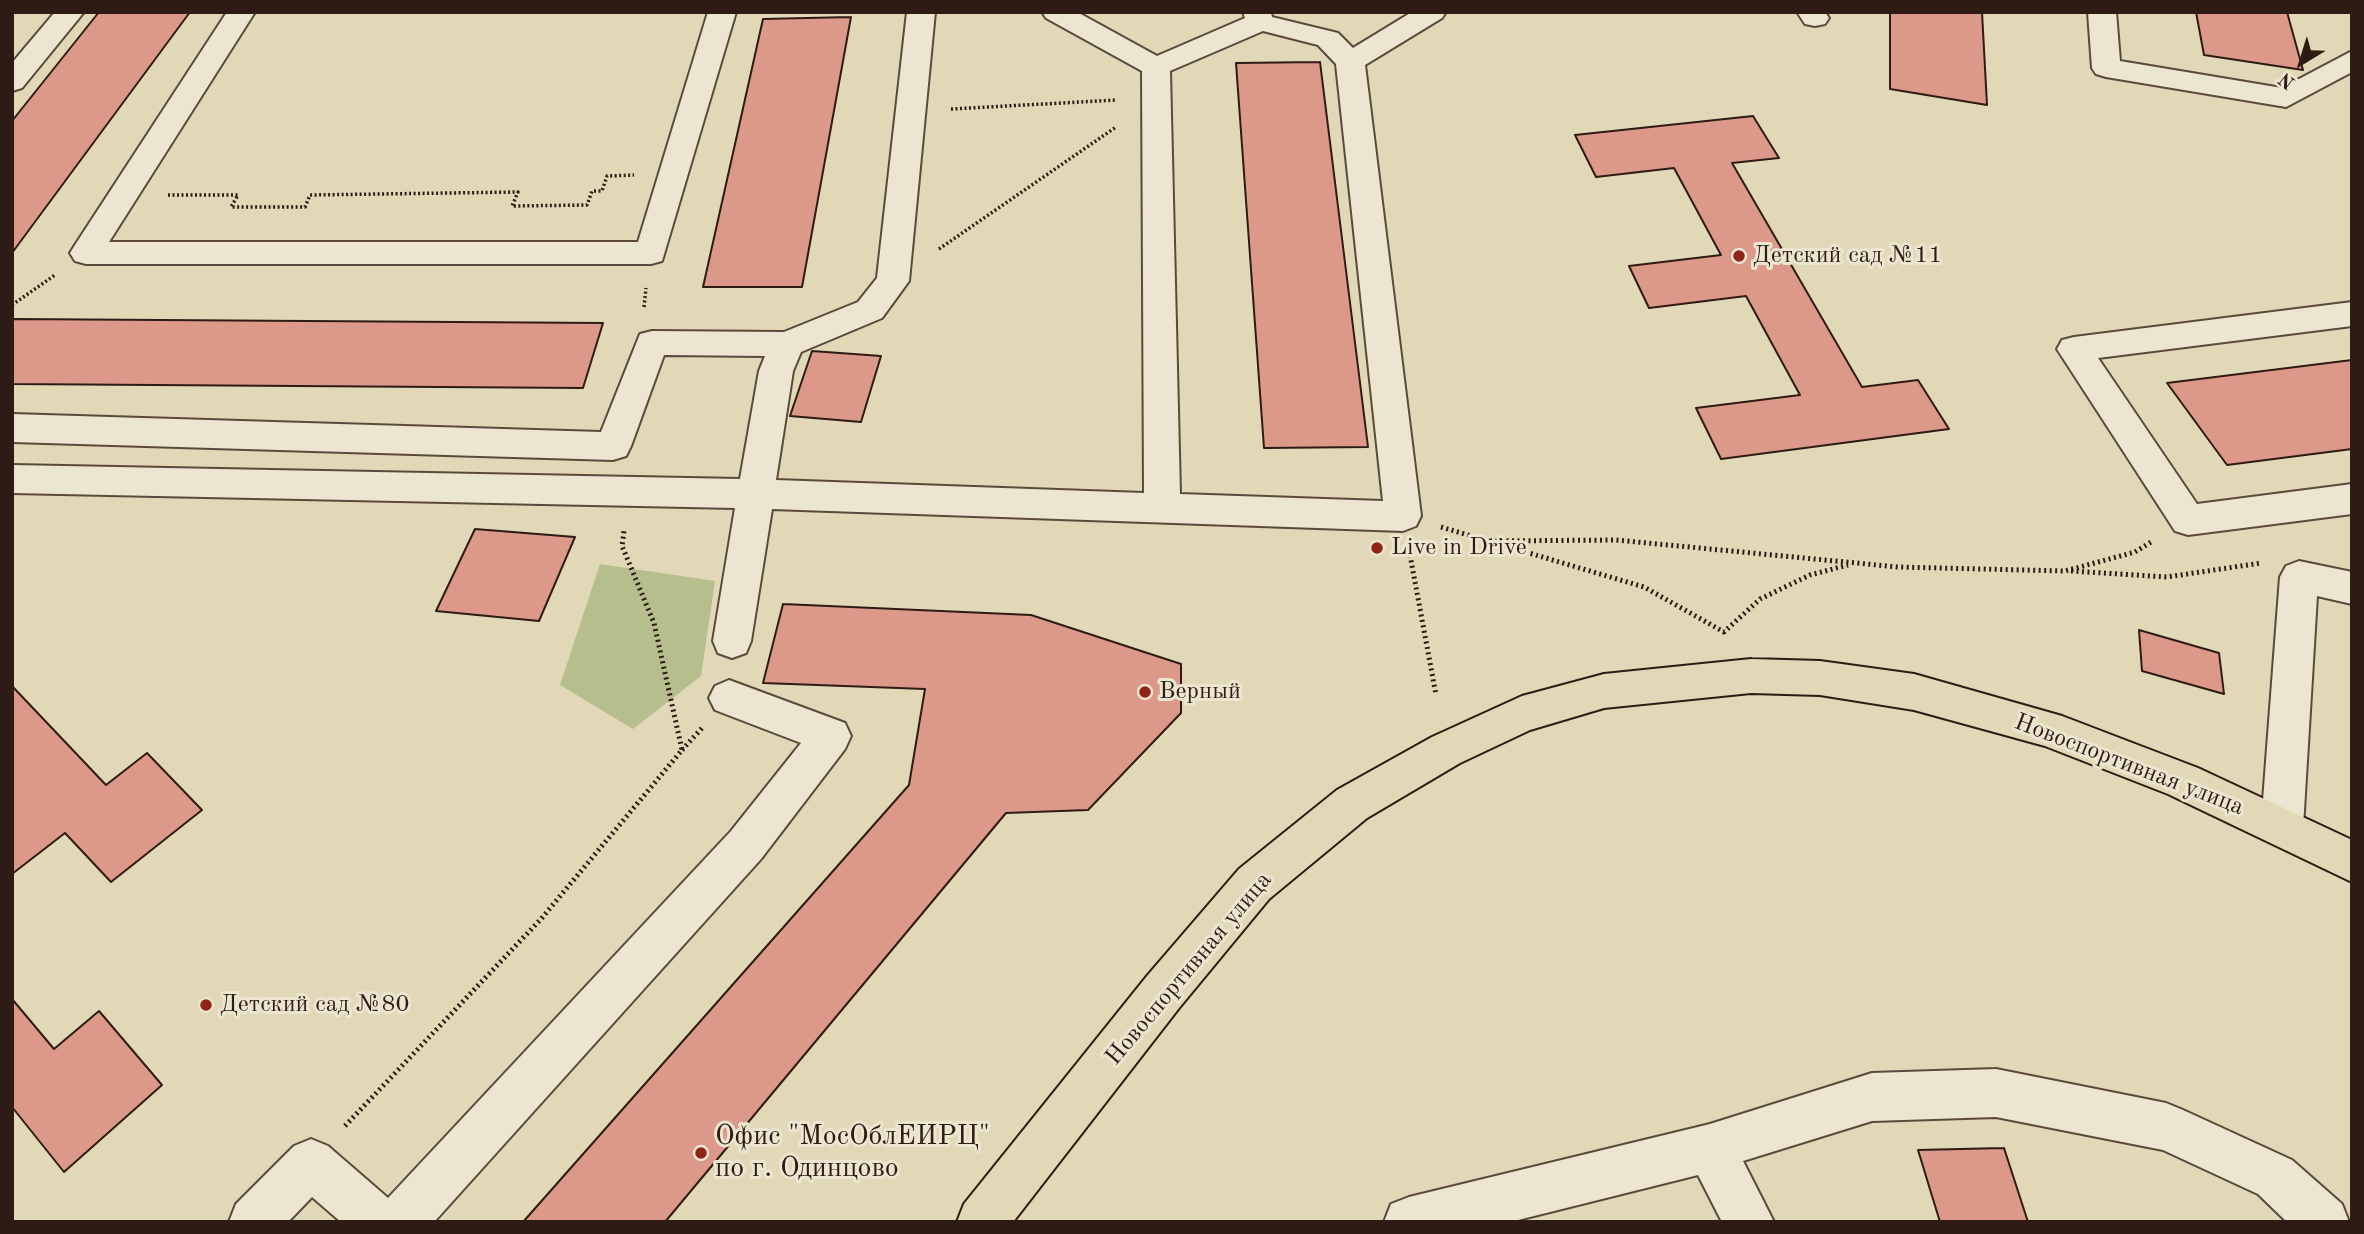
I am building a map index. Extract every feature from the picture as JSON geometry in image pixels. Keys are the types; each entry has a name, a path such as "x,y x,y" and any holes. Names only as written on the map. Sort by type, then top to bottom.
{"main road":[{"name":"Новоспортивная улица","path":"982,1222 1163,992 1254,884 1352,804 1446,750 1522,714 1604,691 1751,676 1833,680 1914,692 2048,729 2183,781 2352,862"}],"lane":[{"path":"12,82 70,12"},
{"path":"86,253 241,12"},
{"path":"86,253 651,253 722,12"},
{"path":"12,428 613,446 652,343 787,344 870,310 893,281 921,12"},
{"path":"1056,12 1156,67"},
{"path":"1350,62 1432,12"},
{"path":"2102,12 2106,68 2286,98 2352,60"},
{"path":"12,479 755,493 1404,516 1350,62 1328,39 1258,17 1156,67"},
{"path":"1156,67 1161,508"},
{"path":"2352,314 2074,349 2188,520 2352,499"},
{"path":"732,640 776,371 787,344"},
{"path":"2282,827 2299,577 2352,589"},
{"path":"400,1222 746,845 831,736 729,698"},
{"path":"1409,1222 1710,1148 1872,1097 1996,1093 2166,1127 2275,1177 2325,1222"},
{"path":"1710,1148 1749,1222"},
{"path":"254,1222 311,1163 378,1222"}],"path":[{"path":"911,110 1157,99"},
{"path":"893,281 1157,99"},
{"path":"171,184 164,195 238,195 232,208 305,207 310,195 518,192 512,206 587,205 592,191 602,191 607,176 675,175"},
{"path":"12,304 86,253"},
{"path":"311,1163 541,919 682,750 654,623 622,546 629,490"},
{"path":"1436,695 1404,516 1644,587 1724,632 1760,599 1810,575 1851,564"},
{"path":"2065,571 2135,552 2188,520"},
{"path":"1490,541 1616,540 1851,564 2167,577 2273,561"}],"green space":[{"path":"600,564 715,581 701,676 633,729 560,685"}],"building":[{"path":"99,12 190,12 12,253 12,121"},
{"path":"1890,12 1982,12 1987,105 1890,89"},
{"path":"2196,12 2287,12 2303,70 2204,55"},
{"path":"851,17 802,287 703,287 763,19"},
{"path":"1320,62 1368,447 1264,448 1236,63"},
{"path":"1753,116 1779,158 1732,163 1862,387 1918,380 1949,429 1721,459 1696,408 1800,395 1746,296 1649,308 1629,266 1721,255 1674,168 1596,177 1575,135"},
{"path":"12,319 603,323 583,388 12,384"},
{"path":"812,351 881,356 861,422 790,416"},
{"path":"2352,360 2352,449 2227,465 2167,383"},
{"path":"475,529 575,537 539,621 436,611"},
{"path":"783,604 1031,615 1181,664 1181,713 1088,810 1006,813 665,1222 523,1222 909,785 925,689 763,683"},
{"path":"2139,630 2219,653 2224,694 2142,671"},
{"path":"12,686 106,785 147,753 202,810 111,882 65,833 12,874"},
{"path":"12,999 54,1049 99,1011 162,1085 64,1172 12,1107"},
{"path":"2004,1148 2028,1222 1940,1222 1918,1150"}],"place":[{"name":"Детский сад №11","path":"1739,256"},
{"name":"Live in Drive","path":"1377,548"},
{"name":"Верный","path":"1145,692"},
{"name":"Детский сад №80","path":"206,1005"},
{"name":"Офис \"МосОблЕИРЦ\" по г. Одинцово","path":"701,1153"}]}
